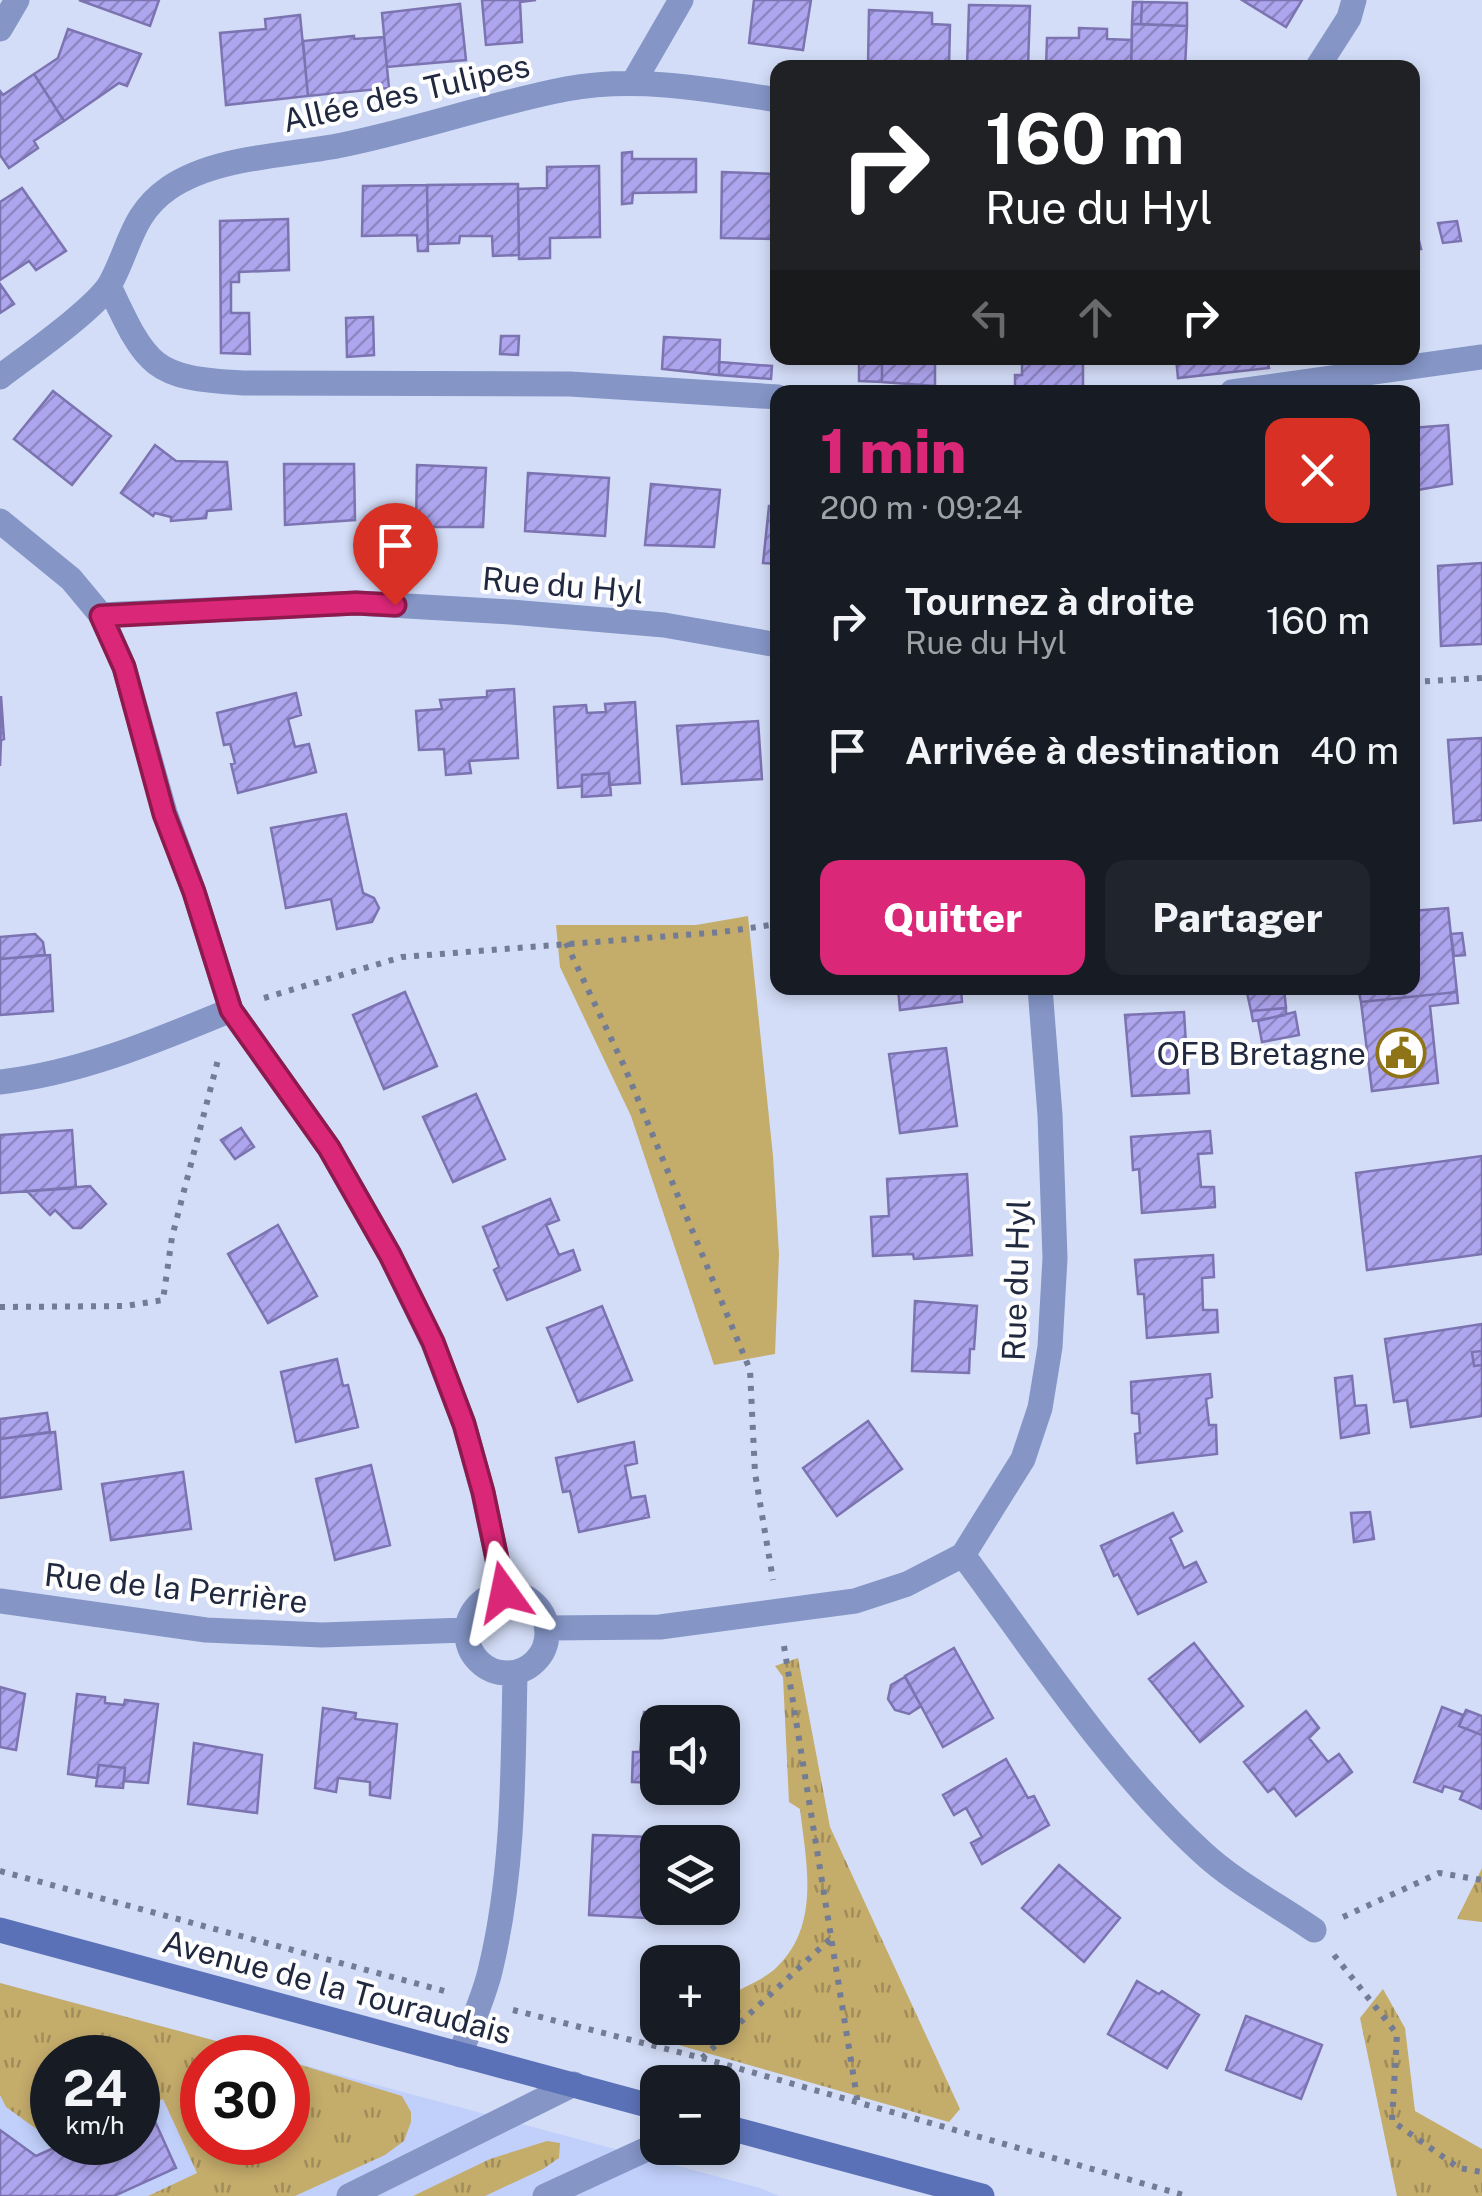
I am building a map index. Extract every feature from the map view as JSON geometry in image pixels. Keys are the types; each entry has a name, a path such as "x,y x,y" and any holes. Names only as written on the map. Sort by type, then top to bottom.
{"main road":[{"name":"Avenue de la Touraudais","path":"0,1930 640,2103"},
{"path":"740,2131 982,2196"}],"street":[{"path":"0,29 17,0"},
{"path":"633,83 681,0"},
{"path":"1321,60 1348,18 1354,0"},
{"name":"Allée des Tulipes","path":"0,377 109,286 130,232 148,206 170,187 220,166 341,145 568,89 633,83 690,86 770,99"},
{"path":"109,286 132,335 151,362 192,380 243,384 570,384 770,396"},
{"path":"1282,385 1482,357"},
{"path":"0,521 72,578 101,616 124,667 164,814 194,892 231,1010 329,1148 390,1255 433,1342 464,1424 504,1592"},
{"name":"Rue du Hyl","path":"101,616 356,603 664,626 770,644"},
{"name":"Rue du Hyl","path":"963,1555 1023,1459 1040,1408 1050,1347 1055,1258 1041,995"},
{"path":"0,1082 74,1068 154,1042 231,1010"},
{"path":"547,1628 660,1627 855,1601 906,1584 963,1555 1083,1716 1158,1806 1203,1854 1314,1930"},
{"path":"504,1592 525,1596 540,1610 547,1628 540,1656 528,1667 505,1674 482,1665 472,1654 466,1630 478,1603 504,1592"},
{"name":"Rue de la Perrière","path":"0,1601 206,1630 322,1635 466,1630"},
{"path":"460,2055 491,1970 508,1854 514,1786 515,1672"},
{"path":"349,2196 574,2084"},
{"path":"545,2196 640,2152"}],"path":[{"path":"1420,682 1482,678"},
{"path":"0,1307 125,1306 163,1300 172,1237 231,1010 329,976 402,957 770,925"},
{"path":"566,943 625,1068 750,1370 755,1473 858,2104"},
{"path":"0,1871 702,2058 1186,2196"},
{"path":"1482,1880 1439,1874 1314,1930 1397,2034 1392,2121 1459,2168 1482,2172"},
{"path":"702,2058 831,1938"}],"shaded area":[{"path":"0,1983 194,2035 180,2035 180,2165 310,2165 310,2067 640,2156 640,2165 675,2165 779,2196 0,2196"}],"green space":[{"path":"748,916 773,1156 779,1254 775,1354 714,1365 631,1116 560,967 556,925 696,925"},
{"path":"798,1658 830,1827 960,2109 949,2122 679,2045 740,2045 740,1989 772,1972 800,1932 807,1871 800,1809 789,1802 783,1677 775,1666"},
{"path":"1482,1868 1482,1922 1457,1919"},
{"path":"0,1983 194,2035 180,2035 180,2136 163,2099 160,2100 160,2035 30,2035 30,2124 6,2107 0,2095"},
{"path":"1383,1989 1405,2028 1415,2111 1482,2149 1482,2196 1397,2196 1360,2018"},
{"path":"310,2068 402,2096 411,2112 404,2141 385,2155 295,2196 148,2196 197,2173 193,2165 310,2165"},
{"path":"547,2141 560,2143 559,2158 485,2196 413,2196 490,2159"}],"building":[{"path":"79,0 159,0 150,26"},
{"path":"482,0 536,0 520,2 522,42 486,45"},
{"path":"754,0 811,0 803,50 749,43"},
{"path":"1242,0 1302,0 1286,27"},
{"path":"1133,2 1142,2 1141,24 1132,24"},
{"path":"1142,2 1187,3 1187,26 1141,24"},
{"path":"460,4 466,60 387,67 382,13"},
{"path":"969,5 1030,6 1028,60 967,60"},
{"path":"869,10 932,13 932,24 950,25 949,60 868,60"},
{"path":"300,15 308,96 226,105 220,33 266,29 265,19"},
{"path":"1132,24 1187,26 1185,60 1131,60"},
{"path":"1079,28 1107,29 1107,39 1132,40 1131,60 1046,60 1047,38 1079,38"},
{"path":"68,29 141,54 127,86 119,83 64,121 34,74 58,58"},
{"path":"384,37 389,88 308,96 303,41"},
{"path":"34,74 64,121 34,141 38,148 9,168 0,155 0,91 3,95"},
{"path":"632,152 632,159 696,159 696,192 633,193 632,203 622,204 622,153"},
{"path":"599,166 600,237 550,238 550,258 519,259 518,189 547,188 547,167"},
{"path":"722,172 770,174 770,239 721,238"},
{"path":"518,184 519,255 493,256 492,236 460,236 459,243 428,244 427,185"},
{"path":"427,185 428,251 418,251 417,235 362,236 363,186"},
{"path":"22,188 66,251 36,270 29,261 0,280 0,202"},
{"path":"288,219 289,270 239,272 239,282 231,282 231,313 249,313 250,354 221,353 220,221"},
{"path":"1457,221 1461,241 1443,243 1438,223"},
{"path":"0,284 14,304 0,313"},
{"path":"373,317 374,355 347,357 346,318"},
{"path":"501,336 519,336 518,355 500,354"},
{"path":"664,337 720,340 719,375 662,369"},
{"path":"719,362 772,366 771,379 719,375"},
{"path":"859,365 882,365 882,382 859,381"},
{"path":"882,365 935,365 935,385 882,382"},
{"path":"1022,365 1083,365 1083,385 1015,385 1015,375 1022,375"},
{"path":"1177,365 1269,368 1178,378"},
{"path":"53,391 111,436 72,485 14,439"},
{"path":"1448,425 1452,484 1420,490 1420,427"},
{"path":"155,445 176,461 227,462 231,509 207,511 206,518 171,521 171,517 155,513 153,516 121,493"},
{"path":"284,464 354,464 355,520 285,525"},
{"path":"417,465 486,468 483,527 416,527"},
{"path":"528,473 609,478 605,536 525,531"},
{"path":"651,484 720,490 714,547 645,545"},
{"path":"769,506 770,506 770,563 763,563"},
{"path":"1482,563 1482,644 1441,646 1438,566"},
{"path":"514,689 518,758 469,761 471,773 446,775 444,749 419,750 416,711 442,709 440,700 487,697 487,691"},
{"path":"296,693 301,715 288,719 295,747 309,744 316,772 238,793 231,764 235,763 230,744 224,745 217,713"},
{"path":"1,696 4,739 0,766"},
{"path":"635,702 640,783 609,785 609,773 582,775 582,786 558,788 554,707 586,705 587,713 606,712 605,704"},
{"path":"758,721 762,779 682,784 677,726"},
{"path":"1482,738 1482,820 1454,823 1448,740"},
{"path":"609,773 611,795 582,797 582,775"},
{"path":"346,814 363,893 374,898 379,908 372,922 337,929 331,899 286,908 271,828"},
{"name":"OFB Bretagne","path":"1448,908 1457,992 1361,1002 1360,995 1420,995 1420,910"},
{"path":"1462,933 1465,955 1454,956 1451,934"},
{"path":"35,934 43,942 45,955 0,959 0,937"},
{"path":"50,955 53,1011 0,1015 0,959"},
{"path":"405,992 437,1066 384,1089 353,1015"},
{"name":"OFB Bretagne","path":"1457,992 1458,1003 1430,1006 1438,1083 1372,1091 1361,1002"},
{"path":"899,995 962,995 962,1002 900,1010"},
{"path":"1248,995 1285,995 1286,1008 1251,1011"},
{"path":"1286,1008 1286,1015 1253,1021 1251,1011"},
{"path":"1184,1012 1189,1093 1132,1096 1125,1015"},
{"path":"1295,1012 1299,1035 1262,1042 1258,1021"},
{"path":"946,1048 957,1126 900,1133 889,1054"},
{"path":"476,1094 505,1159 453,1182 423,1117"},
{"path":"241,1128 254,1147 235,1159 221,1140"},
{"path":"72,1130 76,1188 0,1193 0,1135"},
{"path":"1210,1131 1212,1153 1198,1154 1201,1187 1214,1187 1215,1207 1142,1213 1139,1169 1133,1170 1131,1137"},
{"path":"1482,1156 1482,1254 1367,1270 1356,1173"},
{"path":"967,1174 972,1255 914,1259 913,1254 873,1256 871,1217 889,1216 887,1179"},
{"path":"90,1186 106,1204 81,1228 73,1228 55,1210 50,1215 27,1191"},
{"path":"550,1199 559,1220 546,1225 559,1255 573,1250 580,1270 507,1300 483,1227"},
{"path":"278,1225 317,1296 268,1323 228,1254"},
{"path":"1213,1255 1214,1277 1202,1278 1203,1310 1217,1310 1218,1332 1147,1338 1144,1294 1138,1294 1135,1260"},
{"path":"915,1301 977,1306 969,1373 912,1371"},
{"path":"602,1306 632,1380 578,1402 547,1328"},
{"path":"1482,1324 1482,1351 1472,1352 1474,1366 1482,1365 1482,1416 1411,1427 1407,1400 1394,1402 1385,1339"},
{"path":"1482,1351 1482,1365 1474,1366 1472,1352"},
{"path":"337,1359 358,1427 296,1442 281,1372"},
{"path":"1210,1374 1212,1397 1206,1399 1209,1425 1216,1425 1217,1454 1137,1463 1135,1434 1140,1433 1139,1414 1132,1413 1131,1382"},
{"path":"1352,1376 1355,1406 1366,1405 1369,1433 1341,1438 1335,1378"},
{"path":"47,1413 50,1432 0,1439 0,1419"},
{"path":"868,1421 902,1469 837,1516 803,1468"},
{"path":"55,1432 61,1489 0,1498 0,1439"},
{"path":"634,1442 637,1463 625,1466 631,1498 645,1496 649,1517 579,1532 570,1491 563,1492 556,1458"},
{"path":"371,1465 390,1545 335,1560 316,1479"},
{"path":"183,1472 191,1529 111,1540 102,1484"},
{"path":"1370,1512 1374,1539 1354,1542 1351,1513"},
{"path":"1173,1513 1182,1531 1170,1538 1184,1568 1196,1562 1206,1582 1138,1614 1101,1546"},
{"path":"1194,1643 1243,1706 1200,1742 1149,1679"},
{"path":"954,1648 993,1718 943,1747 905,1676"},
{"path":"905,1677 921,1706 909,1714 895,1710 888,1699 891,1685"},
{"path":"0,1687 25,1694 16,1750 0,1747"},
{"path":"77,1694 105,1697 105,1703 124,1705 125,1700 158,1704 148,1783 124,1781 125,1768 99,1765 97,1778 68,1774"},
{"path":"1442,1707 1463,1715 1459,1726 1482,1735 1482,1809 1460,1799 1463,1792 1444,1786 1442,1792 1414,1782"},
{"path":"323,1708 356,1713 355,1719 397,1724 390,1798 370,1795 370,1782 338,1778 336,1792 315,1788"},
{"path":"1466,1710 1482,1716 1482,1735 1459,1726"},
{"path":"1306,1711 1319,1728 1309,1738 1328,1762 1339,1754 1352,1772 1296,1816 1274,1788 1268,1792 1244,1762"},
{"path":"194,1743 262,1755 257,1813 188,1804"},
{"path":"633,1752 640,1752 640,1782 632,1782"},
{"path":"1006,1759 1028,1798 1034,1796 1049,1825 982,1864 971,1843 982,1837 966,1808 954,1815 943,1795"},
{"path":"99,1765 125,1768 123,1788 96,1786"},
{"path":"593,1835 640,1837 640,1918 589,1915"},
{"path":"1059,1865 1120,1918 1084,1962 1022,1908"},
{"path":"1137,1981 1159,1994 1162,1991 1199,2015 1167,2068 1108,2034"},
{"path":"1246,2016 1322,2045 1301,2099 1226,2070"},
{"path":"0,2130 30,2152 30,2165 160,2165 160,2133 176,2168 114,2196 0,2196"}],"place":[{"name":"OFB Bretagne","path":"1401,1053"}],"route":[{"path":"395,605 356,603 101,616 124,667 164,814 194,892 231,1010 329,1148 390,1255 433,1342 464,1424 504,1592"}]}
